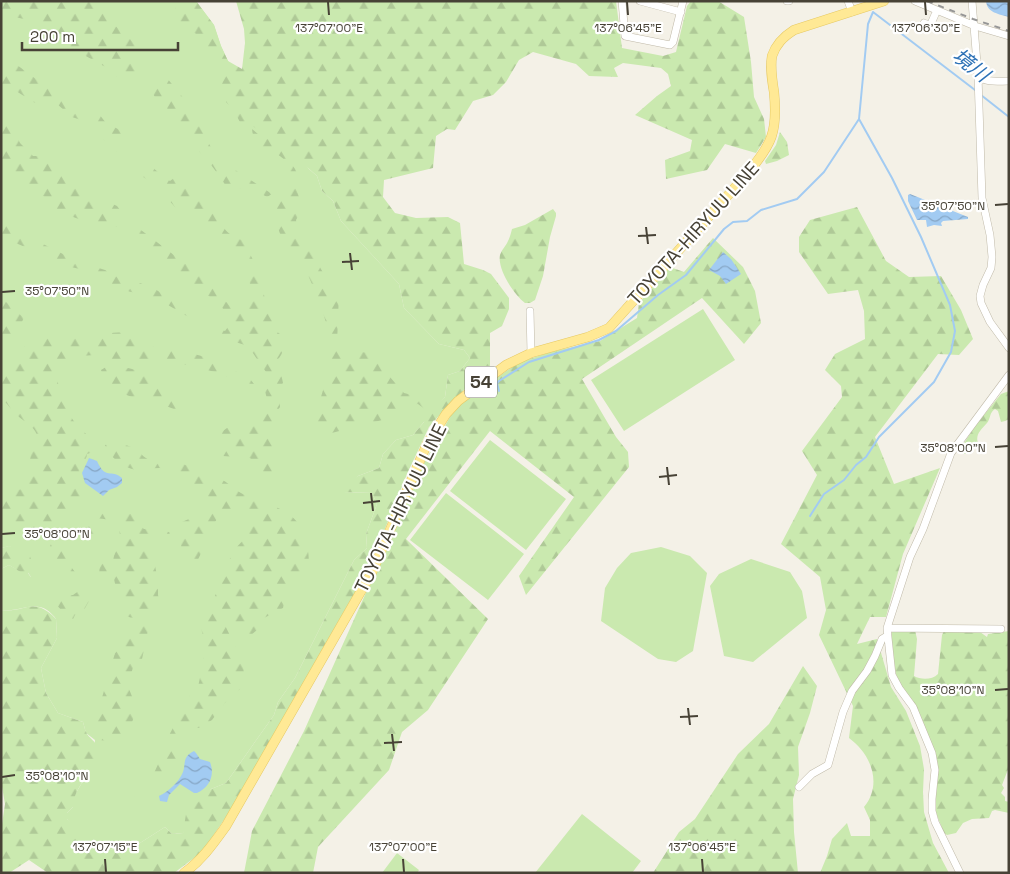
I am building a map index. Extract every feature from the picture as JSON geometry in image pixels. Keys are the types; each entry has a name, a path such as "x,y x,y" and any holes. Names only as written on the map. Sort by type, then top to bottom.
{"main road":[{"name":"TOYOTA-HIRYUU LINE","path":"184,873 206,853 226,826 372,572 428,444 438,426 458,401 506,365 531,353 600,333 609,328 747,174 766,150 772,137 776,118 772,56 774,49 783,37 794,30 884,1"}],"street":[{"path":"622,1 625,36 671,44 684,1"},
{"path":"640,1 680,12"},
{"path":"848,1 856,10"},
{"path":"915,1 974,26 1009,36"},
{"path":"972,1 978,76 982,198 990,235 992,257 991,268 983,284 980,296 981,303 990,322 1009,348"},
{"path":"924,24 930,26 937,10"},
{"path":"978,76 983,80 991,82 1009,81"},
{"path":"530,310 531,353"},
{"path":"799,787 812,774 828,765 843,712 852,691 867,671 887,632 910,557 923,529 951,454 1009,375"},
{"path":"887,632 1001,629"},
{"path":"887,632 892,674 899,688 913,707 932,753 935,770 932,812 935,822 960,873"}],"green space":[{"path":"1,1 196,1 214,25 228,61 309,169 317,176 322,191 333,201 341,221 399,284 404,308 439,344 464,350 470,358 460,371 448,375 445,397 413,435 396,440 383,454 379,468 358,476 344,492 372,493 377,504 366,534 367,548 354,560 295,678 278,702 274,715 226,783 211,789 183,833 172,834 165,827 129,850 82,848 67,819 67,813 73,807 73,798 93,764 95,740 86,733 83,722 58,713 46,693 41,668 57,638 56,619 48,611 36,607 1,610 1,569 9,565 31,577 10,546 1,548"},
{"path":"1,1 100,1 107,17 136,47 139,79 132,81 116,76 109,69 59,41 46,24 6,15 1,23"},
{"path":"175,1 196,1 214,25 228,61 242,69 245,43 244,29 236,1 616,1 622,48 663,56 676,52 687,6 691,1 718,1 744,17 754,97 764,119 766,137 756,153 725,144 707,170 666,179 665,160 690,151 692,140 635,115 671,86 668,74 661,68 623,63 614,68 618,77 589,76 576,64 533,52 519,60 506,82 493,95 473,101 455,130 447,129 436,136 433,168 384,180 383,197 395,213 416,218 448,217 460,223 464,264 491,274 509,298 509,309 502,326 490,333 490,367 451,402 429,427 407,474 370,566 230,811 202,852 174,873 48,873 29,860 9,873 1,873 1,831 5,804 1,781 1,610 9,611 35,607 48,612 56,619 57,638 41,668 46,693 58,713 83,722 86,733 96,744 98,750 93,767 76,793 73,807 67,813 67,819 82,833 82,848 129,850 165,827 172,834 183,833 186,814 211,789 226,783 274,715 278,702 295,678 354,560 367,548 366,534 377,504 372,493 344,492 339,489 358,476 379,468 383,454 396,440 413,435 424,422 426,410 418,404 411,405 390,418 316,437 316,418 330,368 331,343 312,284 303,266 281,236 277,224 278,204 290,177 288,165 284,159 259,144 254,138 252,129 281,148 298,176 296,186 301,206 296,220 297,226 331,287 339,293 337,344 351,351 368,352 404,393 440,402 445,397 448,375 460,371 470,358 464,350 439,344 404,308 399,284 341,221 333,201 322,191 317,176 287,149 280,140 272,136 266,136 250,124 241,124 233,109 226,102 222,84 224,75 220,67 199,36 177,21"},
{"path":"17,65 36,79 61,91 83,112 99,114 106,123 122,131 126,141 121,150 113,152 98,132 81,120 72,117 57,104 35,103 16,91 3,91 1,89 1,69"},
{"path":"162,72 185,100 213,151 226,164 272,194 267,197 254,190 227,188 181,130 171,112 155,98 151,77"},
{"path":"1,125 11,125 20,143 33,156 50,156 69,178 89,193 117,206 124,215 123,225 105,229 60,212 46,198 22,182 1,162"},
{"path":"780,132 787,142 789,155 766,164 765,161 776,145"},
{"path":"141,160 170,181 174,178 184,183 189,194 201,199 208,208 216,210 220,222 226,230 234,237 245,241 254,262 261,268 264,295 273,323 272,330 280,334 284,343 283,350 278,359 283,383 278,389 280,407 272,419 276,451 272,459 273,477 270,479 250,458 223,456 217,443 217,435 227,428 250,424 252,416 266,407 265,391 268,383 266,372 248,346 226,339 156,298 119,289 96,273 67,266 1,237 1,220 19,228 41,243 77,261 105,270 132,285 140,283 155,289 202,320 225,331 231,323 222,307 185,281 159,253 140,239 134,232 137,227 195,271 229,305 243,303 252,295 248,274 233,251 215,238 200,219 175,207 157,187 135,171 134,164"},
{"path":"857,207 886,261 909,277 941,276 961,310 973,339 959,355 938,354 875,437 894,484 940,468 903,554 886,617 870,617 857,644 877,639 891,687 906,711 920,746 924,769 924,812 933,843 949,873 820,873 832,839 847,823 851,836 870,836 870,820 864,807 873,789 872,770 863,752 849,738 853,706 819,635 826,610 820,577 781,544 817,475 802,451 842,397 841,386 825,370 835,354 865,339 864,311 858,290 828,294 799,252 799,237 810,220"},
{"path":"553,209 556,216 543,276 535,300 525,303 507,281 501,267 500,255 509,240 512,229 525,225"},
{"path":"713,238 743,267 755,291 761,323 744,344 702,298 582,379 616,437 628,452 629,467 526,595 519,576 574,497 490,431 406,539 488,619 428,710 402,732 389,770 318,847 313,873 244,873 252,831 304,731 425,461 454,410 518,363 550,352 600,341 637,318 639,303 670,267 684,272"},
{"path":"1,288 6,302 24,318 14,343 1,341"},
{"path":"703,309 735,360 624,431 591,380"},
{"path":"127,332 163,352 176,349 216,360 234,371 247,375 254,384 247,385 219,373 179,363 102,359 94,355 62,361 59,368 58,383 62,399 73,420 89,437 93,452 87,454 81,466 80,478 85,486 99,498 69,507 62,516 61,523 47,530 34,529 16,523 1,522 1,491 25,489 32,448 37,435 1,399 1,384 4,372 28,342 34,338 51,333 75,338 100,337 109,333"},
{"path":"106,367 120,371 128,368 144,372 151,383 161,388 163,395 176,403 179,411 148,399 137,399 124,394 104,380 101,370"},
{"path":"1009,391 1009,419 1001,422 998,411 995,409 979,432 977,437 978,444 965,454 963,453 961,448 975,426 1001,394"},
{"path":"490,440 566,499 526,550 450,491"},
{"path":"113,443 133,448 150,460 172,461 206,472 241,493 273,506 293,517 301,527 305,538 309,566 301,575 289,580 283,608 264,618 257,630 250,636 237,636 215,596 233,551 249,534 244,515 235,510 222,512 215,522 214,534 205,545 192,572 182,551 177,524 208,511 209,501 206,492 180,474 168,469 137,470 122,465 113,457 105,445"},
{"path":"446,493 524,554 488,600 410,540"},
{"path":"104,509 130,514 135,517 144,529 162,528 170,533 166,538 154,538 151,543 158,582 158,595 162,610 140,618 126,616 113,575 114,555 119,539 118,522 93,517 94,510"},
{"path":"73,525 109,527 101,539 81,535 70,542 67,547 66,556 75,572 75,576 56,568 49,556 49,549 56,537"},
{"path":"9,546 27,549 33,564 28,573 32,579 9,565 1,569 1,548"},
{"path":"661,547 690,556 707,573 693,651 676,662 658,659 601,621 605,588 617,568 631,553"},
{"path":"109,552 111,584 106,587 101,584 99,569 103,554"},
{"path":"751,559 790,572 802,591 807,618 753,662 724,656 710,586 719,574"},
{"path":"80,590 88,597 89,601 84,610 77,611 73,619 61,610 53,597 73,595"},
{"path":"217,609 243,662 245,685 228,699 212,720 199,728 187,728 178,732 178,760 175,769 169,776 146,792 134,810 131,800 149,784 160,760 165,743 175,724 189,706 190,694 197,692 204,652 201,627 207,612"},
{"path":"153,620 148,631 142,659 134,665 127,685 134,702 135,710 132,723 114,742 100,740 94,725 115,653 124,644 131,624"},
{"path":"915,630 917,639 914,676 926,679 938,674 944,631 980,632 987,637 988,634 1009,631 1009,767 1001,793 1005,797 1005,801 1009,802 1009,813 992,811 989,818 972,819 963,823 956,833 947,835 944,833 936,813 935,800 938,767 934,750 897,678 892,654 892,631"},
{"path":"803,666 817,686 798,747 799,775 793,799 798,873 653,873 679,832 695,819 738,754 769,724"},
{"path":"582,814 641,861 632,873 535,873"},
{"path":"397,853 419,870 417,873 382,873"}],"water":[{"path":"986,1 1009,1 1009,17 991,11"},
{"path":"910,194 968,217 968,219 943,221 941,223 942,226 934,225 927,227 926,220 917,220 908,201 908,195"},
{"path":"723,252 731,259 741,274 726,284 720,276 709,270"},
{"path":"89,458 97,461 106,473 115,474 122,478 122,483 109,490 103,496 85,483 82,473"},
{"path":"194,751 200,759 210,762 212,776 208,784 197,793 194,793 180,784 169,795 167,802 160,801 159,796 176,783 183,772 186,758"}],"waterway":[{"path":"499,391 497,383 499,381 529,362 599,340 616,331 658,295 686,275 724,229 733,222 747,221 761,210 797,199 824,172 859,119 868,24 873,12 975,90"},
{"name":"境川","path":"981,95 1009,117"},
{"path":"810,516 824,494 844,480 856,465 866,457 879,437 934,382 951,352 955,331 950,305 921,237 892,178 859,119"}],"railway":[{"path":"927,1 1009,31"}]}
